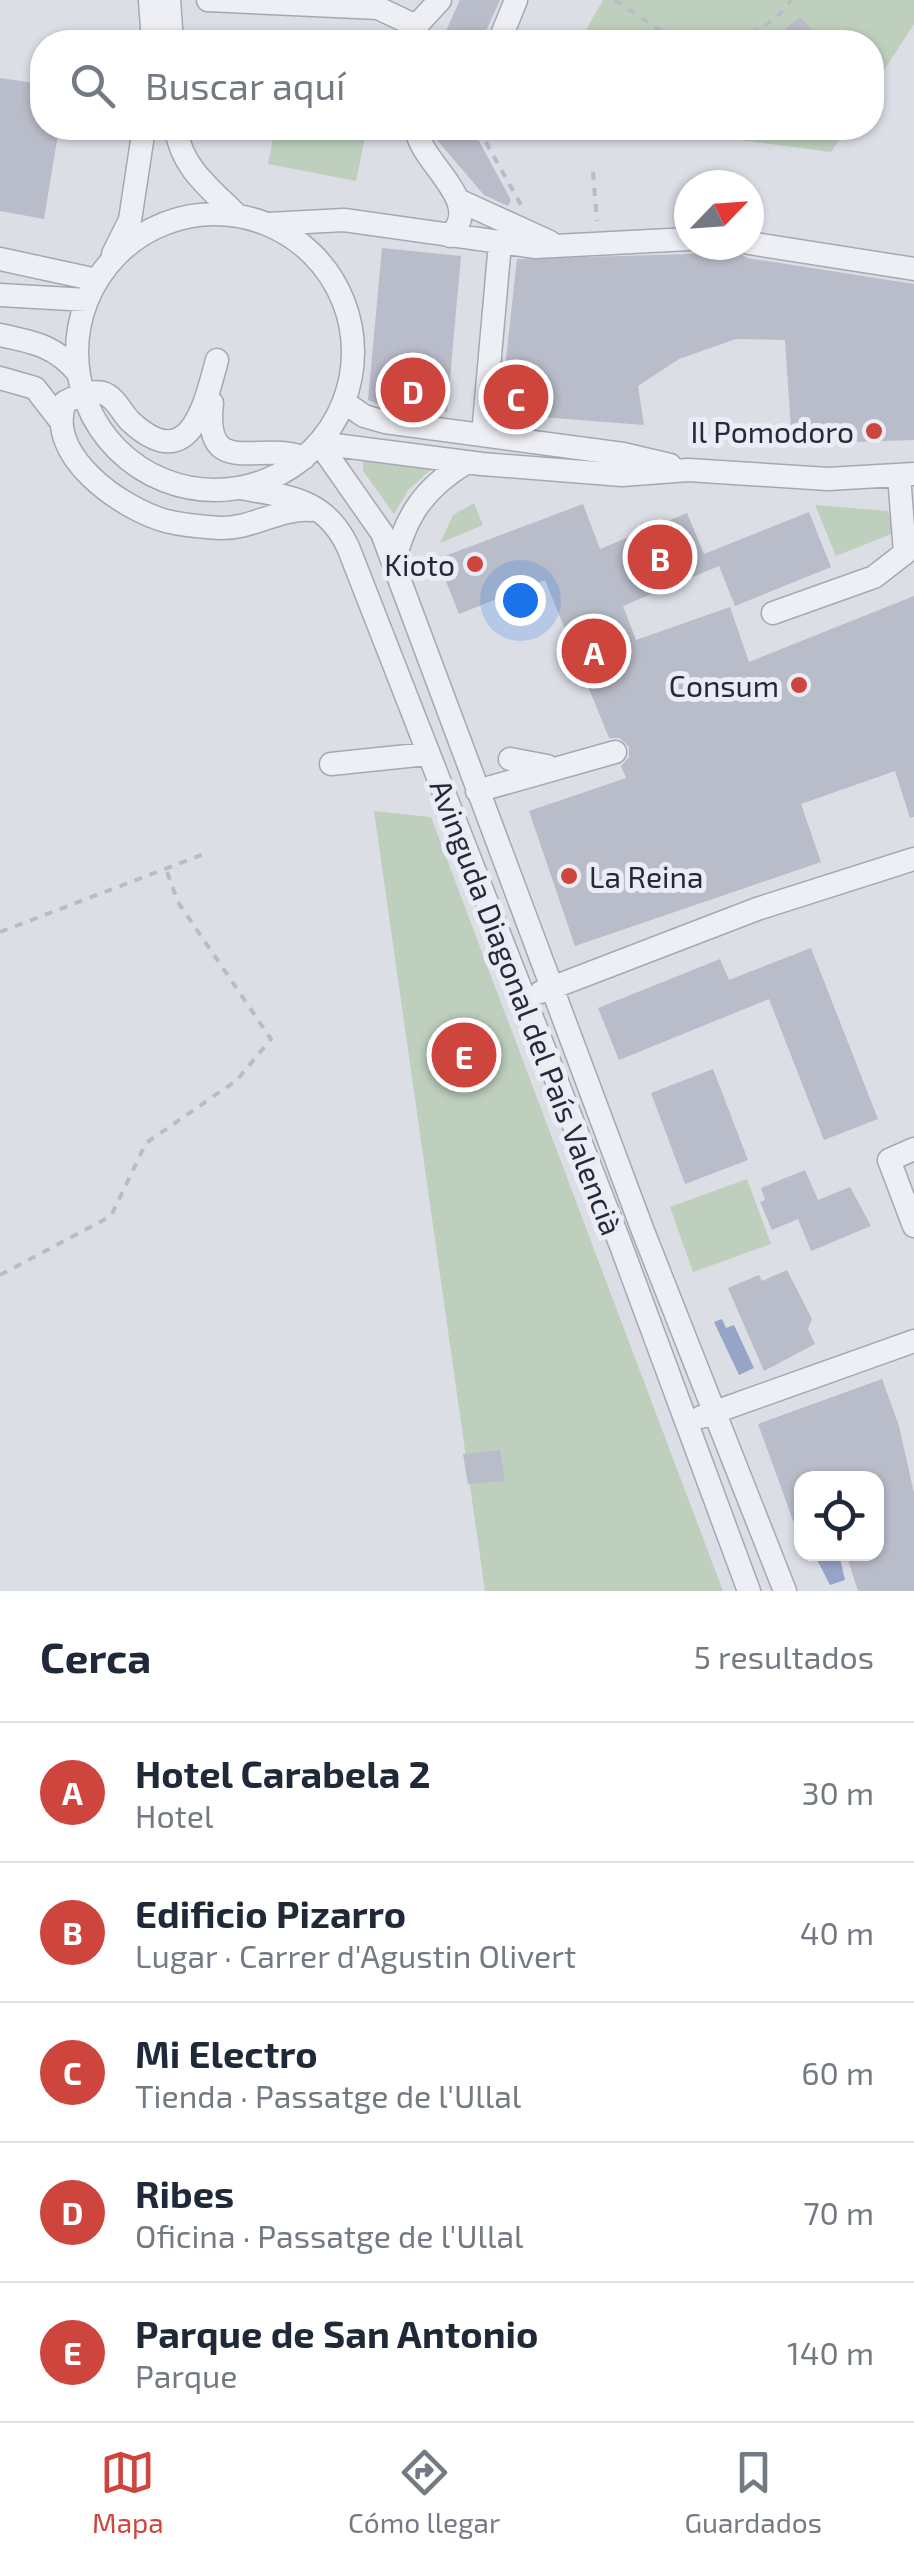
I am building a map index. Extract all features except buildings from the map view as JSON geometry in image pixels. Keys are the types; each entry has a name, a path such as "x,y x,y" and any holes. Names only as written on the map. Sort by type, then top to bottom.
{"street":[{"path":"208,0 379,4 410,30"},
{"path":"418,30 440,0"},
{"path":"504,30 516,0"},
{"path":"152,2 153,30"},
{"path":"152,2 166,30"},
{"path":"59,418 65,402 81,384 78,336 98,281 130,220 142,140"},
{"path":"179,140 183,156 198,178 238,216"},
{"path":"417,140 463,211 458,228 450,236"},
{"path":"458,200 508,235"},
{"path":"0,295 98,281 155,227 182,218 238,216 268,224 304,247 332,279 349,318 352,346 344,402 312,451 285,472 240,488"},
{"path":"268,224 344,220 450,236 508,235 555,245 674,239"},
{"path":"483,436 508,235"},
{"path":"764,245 914,268"},
{"path":"0,259 98,281"},
{"path":"0,335 42,344 63,354 81,384 100,430 127,460 162,480 201,490 240,488 289,497 320,510"},
{"path":"81,384 102,393 151,436 174,441 200,420 217,360 210,425 214,440 224,450 242,456 267,450 312,451 622,475 688,470 828,479 907,474 905,553 874,577 773,613"},
{"path":"0,378 35,388 59,418 65,441 84,468 126,504 167,521 224,528 294,509 320,510"},
{"path":"344,402 364,416 385,422 623,454 688,470"},
{"name":"Avinguda Diagonal del País Valencià","path":"312,451 382,533 477,791 785,1591"},
{"path":"393,567 413,507 438,480 467,462"},
{"name":"Avinguda Diagonal del País Valencià","path":"320,510 339,529 348,547 749,1591"},
{"path":"477,791 615,752"},
{"path":"331,764 428,754"},
{"path":"510,759 556,767"},
{"path":"523,999 757,909 914,859"},
{"path":"914,1149 889,1160 914,1226"},
{"path":"686,1424 914,1340"}],"path":[{"path":"615,0 660,30"},
{"path":"754,30 783,13 791,0"},
{"path":"485,140 521,202 508,235"},
{"path":"593,172 599,241"},
{"path":"0,932 204,854"},
{"path":"0,1275 110,1216 146,1143 237,1080 271,1039 178,902 166,869"}],"green space":[{"path":"603,0 914,0 914,24 884,70 884,30 587,28"},
{"path":"273,140 365,140 356,181 268,164"},
{"path":"739,140 839,140 831,152"},
{"path":"363,457 434,467 409,489 394,514 363,471"},
{"path":"474,503 483,525 440,543 453,515"},
{"path":"815,505 888,511 894,533 836,556"},
{"path":"374,811 431,817 723,1591 485,1591"},
{"path":"747,1179 771,1244 693,1272 670,1207"}],"water":[{"path":"722,1319 726,1328 734,1325 754,1368 739,1375 714,1322"},
{"path":"818,1561 841,1561 845,1580 830,1585"}],"place":[{"name":"Ribes","path":"413,390"},
{"name":"Mi Electro","path":"516,397"},
{"name":"Il Pomodoro","path":"874,431"},
{"name":"Edificio Pizarro","path":"660,557"},
{"name":"Kioto","path":"475,564"},
{"name":"Hotel Carabela 2","path":"594,651"},
{"name":"Consum","path":"799,685"},
{"name":"La Reina","path":"569,876"},
{"name":"Parque de San Antonio","path":"464,1055"}]}
